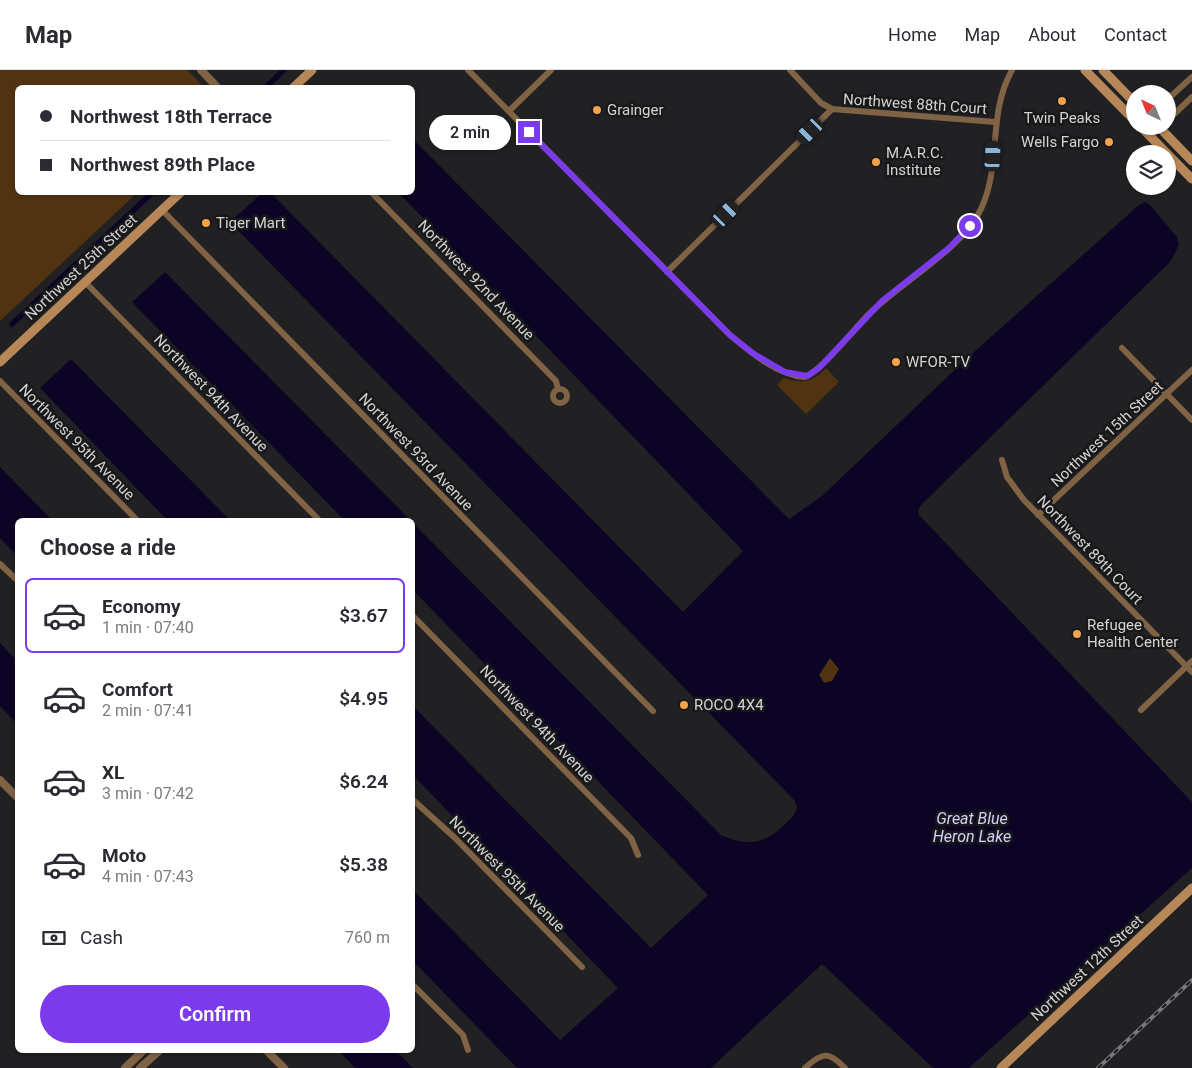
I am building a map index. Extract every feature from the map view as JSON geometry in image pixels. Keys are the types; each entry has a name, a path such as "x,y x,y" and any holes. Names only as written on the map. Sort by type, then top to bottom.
{"main road":[{"path":"296,85 312,70"},
{"path":"1085,70 1126,112"},
{"path":"1103,70 1126,94"},
{"path":"1151,135 1192,179"},
{"path":"1168,135 1192,161"},
{"name":"Northwest 25th Street","path":"0,362 178,195"},
{"name":"Northwest 12th Street","path":"1001,1068 1192,888"}],"street":[{"path":"201,70 215,85"},
{"path":"468,70 723,329 747,349 785,372 807,376 819,368 882,301 949,248 970,226 982,208 991,178 995,122 1000,97 1012,70"},
{"path":"509,111 551,70"},
{"name":"Northwest 88th Court","path":"790,70 821,103 832,109 995,122"},
{"path":"1176,91 1192,76"},
{"path":"1176,112 1192,97"},
{"path":"667,272 832,109"},
{"name":"Northwest 92nd Avenue","path":"374,195 556,381 558,389"},
{"name":"Northwest 93rd Avenue","path":"162,210 652,711"},
{"name":"Northwest 94th Avenue","path":"85,282 317,518"},
{"path":"1122,348 1192,420"},
{"name":"Northwest 15th Street","path":"1038,515 1192,370"},
{"name":"Northwest 95th Avenue","path":"0,381 135,518"},
{"name":"Northwest 89th Court","path":"1002,460 1007,477 1038,515 1192,672"},
{"path":"0,564 15,579"},
{"name":"Northwest 94th Avenue","path":"415,618 631,838 638,854"},
{"path":"1141,710 1192,662"},
{"path":"0,780 15,795"},
{"name":"Northwest 95th Avenue","path":"415,802 454,837 582,967"},
{"path":"415,987 463,1035 468,1050"},
{"path":"125,1068 141,1053"},
{"path":"140,1068 157,1053"},
{"path":"269,1053 284,1068"},
{"path":"806,1068 822,1055 832,1057 845,1068"}],"shaded area":[{"path":"0,70 187,70 202,85 15,85 15,195 135,195 0,321"},
{"path":"826,368 839,382 806,414 777,385 784,378 796,381 812,379"},
{"path":"830,658 839,669 832,681 824,683 819,675"}],"water":[{"name":"Great Blue Heron Lake","path":"415,141 789,519 822,496 965,360 1139,205 1145,202 1150,205 1177,237 1179,245 1171,261 918,510 919,515 1192,802 1192,868 969,1068 933,1068 822,964 711,1068 517,1068 415,963 415,892 560,1040 618,988 415,777 415,708 651,948 708,895 415,592 415,525 721,835 730,839 748,842 764,839 779,830 793,816 797,807 794,800 230,222 260,195 273,195 683,612 743,551 401,195 415,195","holes":["830,658 839,669 832,681 824,683 819,675"]},
{"path":"165,272 408,518 342,518 132,302"},
{"path":"71,359 228,518 165,518 40,388"},
{"path":"0,467 50,518 15,518 15,554 0,538"},
{"path":"0,643 15,659 15,722 0,706"},
{"path":"341,1053 398,1053 413,1068 355,1068"}],"waterway":[{"path":"268,85 284,70"},
{"path":"12,324 150,195"}],"railway":[{"path":"1098,1068 1192,980"}],"place":[{"name":"Twin Peaks","path":"1062,101"},
{"name":"Grainger","path":"597,110"},
{"name":"Wells Fargo","path":"1109,142"},
{"name":"M.A.R.C. Institute","path":"876,162"},
{"name":"Tiger Mart","path":"206,223"},
{"name":"WFOR-TV","path":"896,362"},
{"name":"Refugee Health Center","path":"1077,634"},
{"name":"ROCO 4X4","path":"684,705"}],"route":[{"path":"529,132 730,335 754,354 785,372 795,375 807,376 819,368 862,320 899,286 949,248 970,226"}]}
